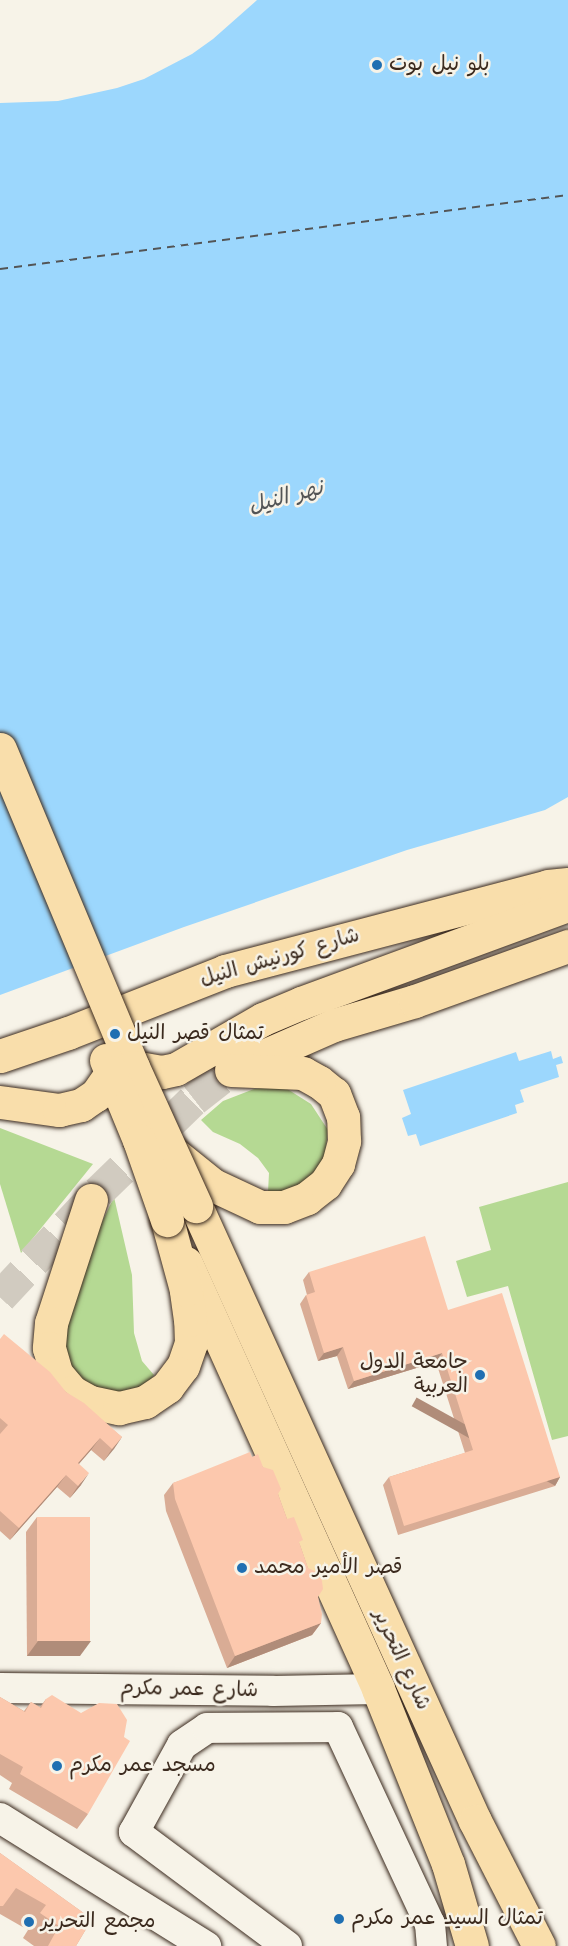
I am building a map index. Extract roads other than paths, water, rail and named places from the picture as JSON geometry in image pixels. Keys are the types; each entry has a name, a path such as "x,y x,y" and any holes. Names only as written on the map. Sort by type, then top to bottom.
{"main road":[{"path":"0,749 122,1070 186,1290 191,1343 183,1366 167,1387 145,1402 119,1408 90,1402 72,1392 56,1373 49,1348 51,1323 91,1200"},
{"path":"0,806 122,1070"},
{"name":"شارع كورنيش النيل","path":"0,1056 68,1033 225,971 548,886 568,884"},
{"path":"0,1102 59,1110 81,1105 96,1095 122,1070 162,1072 176,1069 263,1019 301,1003 568,905"},
{"path":"173,1153 213,1185 260,1207 284,1207 307,1198 325,1184 338,1164 344,1141 343,1116 334,1094 303,1073 231,1070 334,1025 415,1001 568,946"},
{"name":"شارع التحرير","path":"122,1070 173,1153 475,1821 539,1946"},
{"name":"شارع التحرير","path":"167,1220 378,1689 444,1853 472,1946"}],"street":[{"name":"شارع عمر مكرم","path":"0,1688 273,1691 378,1689"},
{"path":"287,1946 134,1832 182,1745 207,1728 338,1727 430,1924 432,1946"},
{"path":"0,1818 206,1946"},
{"path":"153,1915 187,1946"}],"water":[{"name":"نهر النيل","path":"257,0 568,0 568,797 545,810 407,850 184,927 0,995 0,103 58,101 117,88 144,79 192,54 213,39"},
{"path":"551,1051 553,1059 561,1056 563,1063 556,1065 559,1077 520,1090 524,1102 515,1105 517,1113 420,1146 416,1134 408,1136 402,1118 411,1114 403,1090 516,1052 519,1061"}],"tunnel":[{"path":"0,1297 98,1192 194,1099 231,1070"}],"place":[{"name":"بلو نيل بوت","path":"377,65"},
{"name":"تمثال قصر النيل","path":"115,1034"},
{"name":"جامعة الدول العربية","path":"480,1375"},
{"name":"قصر الأمير محمد","path":"242,1568"},
{"name":"مسجد عمر مكرم","path":"57,1766"},
{"name":"تمثال السيد عمر مكرم","path":"339,1919"},
{"name":"مجمع التحرير","path":"29,1922"}]}
